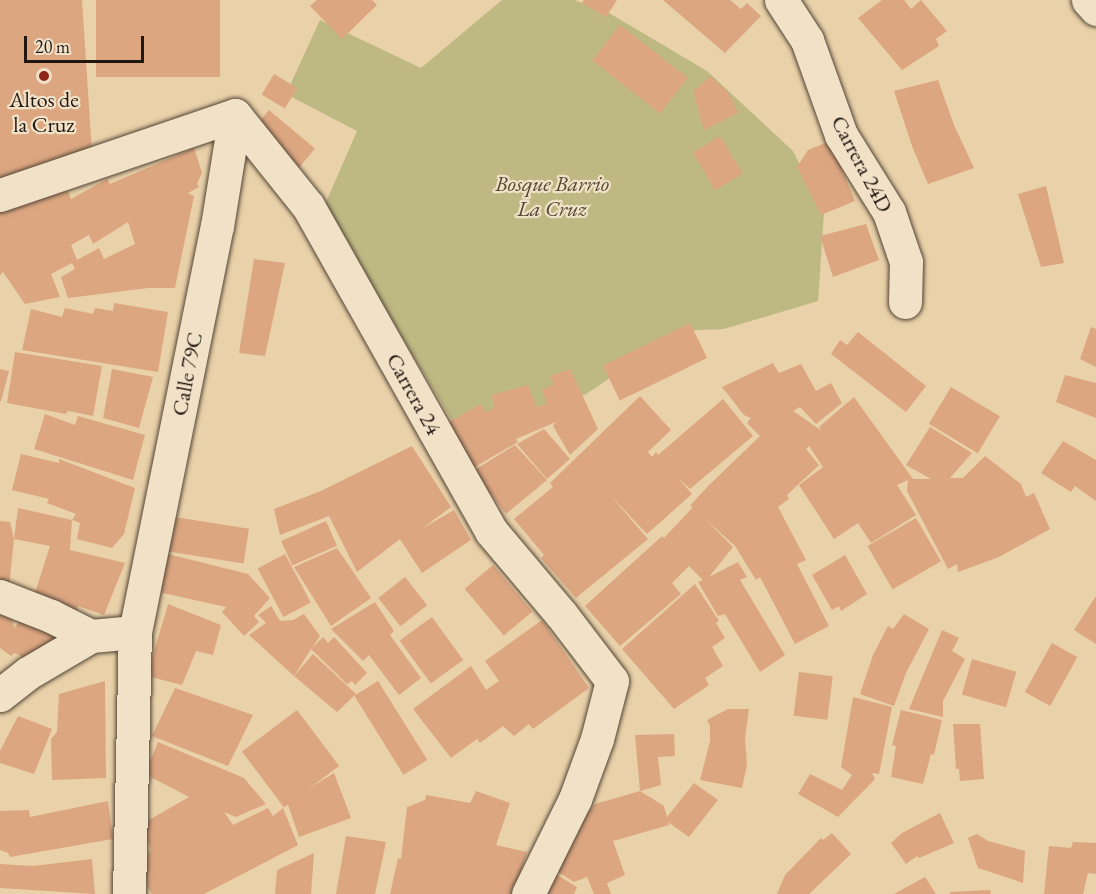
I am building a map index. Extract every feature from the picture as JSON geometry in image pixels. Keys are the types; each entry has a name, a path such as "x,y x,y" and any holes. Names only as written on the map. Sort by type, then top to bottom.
{"street":[{"name":"Carrera 24D","path":"782,0 807,40 842,135 889,212 906,262 905,302"},
{"path":"1088,0 1096,9"},
{"path":"0,195 235,115"},
{"name":"Calle 79C","path":"129,894 135,632 217,226 235,115"},
{"name":"Carrera 24","path":"235,115 308,207 491,531 561,614 612,681 597,739 575,799 528,894"},
{"path":"0,596 51,616 91,636"},
{"path":"0,694 28,673 91,636 135,632"}],"green space":[{"name":"Bosque Barrio La Cruz","path":"502,0 574,0 609,13 707,71 793,151 824,213 818,301 724,329 677,331 594,389 476,460 324,207 357,131 286,94 320,20 421,68"}],"building":[{"name":"Altos de la Cruz","path":"0,0 82,0 92,152 0,187"},
{"path":"96,0 220,0 220,77 96,77"},
{"path":"317,0 372,0 377,5 342,39 310,6"},
{"path":"584,0 617,0 606,17 582,3"},
{"path":"663,0 730,0 741,9 747,3 761,16 725,53"},
{"path":"882,0 904,0 911,9 921,0 947,31 936,39 939,46 902,70 858,18"},
{"path":"620,25 688,78 660,113 592,60"},
{"path":"274,74 297,88 285,108 262,95"},
{"path":"711,76 730,95 738,113 704,130 693,91"},
{"path":"938,80 954,125 974,168 928,184 912,146 894,91"},
{"path":"269,110 315,149 299,168 253,129"},
{"path":"720,136 743,174 715,190 693,152"},
{"path":"830,141 855,201 821,215 797,167 808,150"},
{"path":"194,148 202,173 197,184 199,187 188,193 194,196 175,288 148,288 68,298 61,277 75,269 72,263 51,274 60,297 25,304 3,272 0,275 0,210 15,203 17,207 42,196 64,181 71,199 107,179 110,184","holes":["128,222 135,244 104,259 99,248 77,260 71,245 89,235 93,244"]},
{"path":"1046,186 1064,263 1041,267 1018,194"},
{"path":"866,224 879,260 833,277 820,236"},
{"path":"254,259 285,263 265,356 239,353"},
{"path":"114,303 168,312 158,372 22,350 31,309 62,317 65,308 93,314 95,308 113,311"},
{"path":"690,323 707,358 620,401 603,366"},
{"path":"1091,327 1096,329 1096,367 1080,359"},
{"path":"858,332 926,386 906,412 831,354 840,340 847,345"},
{"path":"15,352 102,366 93,416 68,411 66,414 7,403"},
{"path":"773,363 779,373 801,364 816,391 831,383 842,403 816,424 800,407 793,411 822,431 819,427 854,397 913,479 931,479 906,465 930,427 972,453 950,478 963,478 985,456 1021,484 1026,497 1034,493 1050,529 999,557 958,572 957,564 948,569 907,491 908,480 897,485 916,515 871,543 858,523 834,539 799,485 823,467 809,446 806,449 819,465 787,495 789,499 778,507 806,560 797,564 829,626 795,644 760,577 756,580 735,546 704,518 733,547 709,577 738,562 747,577 740,580 785,655 760,672 725,614 718,616 698,582 703,580 689,566 672,583 681,594 620,646 585,606 662,536 664,538 693,507 690,506 708,486 760,436 747,423 751,418 744,415 722,387"},
{"path":"0,369 9,371 1,401 0,401"},
{"path":"112,369 153,377 139,428 103,418"},
{"path":"570,369 598,429 570,455 553,426 556,422 516,439 518,442 473,468 444,425 481,404 486,413 495,407 491,395 528,385 537,407 547,404 542,390 554,384 550,376"},
{"path":"1065,375 1096,383 1096,418 1056,402"},
{"path":"951,387 1000,416 978,453 929,424"},
{"path":"640,396 671,430 648,452 652,457 656,452 658,455 723,399 753,436 690,489 678,478 692,494 647,534 610,495 648,539 576,598 541,558 544,555 514,519 553,487 550,483"},
{"path":"45,414 75,425 78,416 145,435 133,480 34,449"},
{"path":"544,429 570,459 547,479 517,444"},
{"path":"1063,441 1096,460 1096,501 1075,486 1071,492 1041,473"},
{"path":"515,445 547,480 506,514 473,471"},
{"path":"412,446 451,507 423,528 454,510 471,540 422,573 400,539 357,572 329,516 280,535 274,509 321,491"},
{"path":"21,454 59,463 59,459 135,488 124,534 112,548 77,539 80,523 72,520 76,514 47,503 49,499 12,490"},
{"path":"18,508 72,520 70,550 125,563 104,615 78,606 76,618 33,599 50,546 14,539"},
{"path":"168,516 249,529 244,563 163,551"},
{"path":"916,518 941,561 893,589 868,546"},
{"path":"0,521 10,522 14,539 9,587 0,586"},
{"path":"326,521 337,546 292,566 281,541"},
{"path":"337,548 371,598 331,626 294,567"},
{"path":"164,553 248,574 270,598 254,616 259,622 244,636 222,612 226,607 154,591"},
{"path":"285,554 311,603 283,617 258,569"},
{"path":"845,555 867,594 841,611 839,606 832,610 812,575"},
{"path":"493,565 532,612 504,636 465,589"},
{"path":"405,577 427,605 400,626 378,598"},
{"path":"695,584 719,621 716,623 725,638 712,647 723,666 705,678 709,685 674,709 622,649"},
{"path":"1096,596 1096,644 1074,630"},
{"path":"375,602 394,631 390,635 421,678 399,695 369,655 363,661 331,629"},
{"path":"168,604 221,625 213,655 196,651 182,685 147,676"},
{"path":"271,606 280,621 293,620 304,614 320,636 312,648 323,637 328,643 334,637 367,673 355,685 352,681 347,684 311,649 294,676 249,635 266,623 258,615"},
{"path":"0,609 11,612 14,628 27,613 64,630 35,664 15,653 11,656 0,648"},
{"path":"904,614 929,629 906,673 894,706 860,694 873,655 888,626 893,629"},
{"path":"432,617 463,660 431,683 400,641"},
{"path":"542,620 589,688 533,729 529,724 514,736 503,726 480,743 477,739 451,758 413,709 471,666 486,690 499,681 485,661"},
{"path":"942,630 959,638 952,651 965,659 943,701 943,717 909,709"},
{"path":"1052,643 1077,657 1050,706 1025,692"},
{"path":"313,654 356,694 337,712 294,676"},
{"path":"972,659 1016,672 1006,707 962,695"},
{"path":"799,672 833,676 827,720 794,716"},
{"path":"105,681 106,778 52,780 51,739 57,732 59,694"},
{"path":"378,681 427,760 404,775 354,696"},
{"path":"175,688 253,715 228,766 152,736"},
{"path":"853,697 892,707 879,774 872,773 875,779 838,817 798,794 810,774 842,790 852,775 841,767"},
{"path":"728,709 749,709 745,738 747,765 742,788 700,780 710,741 710,726 707,720"},
{"path":"297,710 339,766 284,807 242,752"},
{"path":"901,710 942,720 934,755 931,754 923,784 891,777 896,746 892,745"},
{"path":"18,716 52,729 34,774 0,763 0,751"},
{"path":"953,724 980,724 984,779 960,781 959,769 956,769"},
{"path":"674,734 675,756 658,757 661,785 640,791 635,735"},
{"path":"158,742 244,778 266,804 236,817 224,812 233,825 268,808 273,816 283,808 298,845 204,894 152,894 141,876 142,861 151,850 142,824 189,797 145,774"},
{"path":"334,773 351,818 299,837 287,802"},
{"path":"694,783 718,800 689,837 668,822 669,825 613,841 625,875 607,883 611,894 594,894 587,877 574,882 555,870 562,844 595,804 640,791 664,806 667,817"},
{"path":"476,791 510,803 496,845 527,852 514,894 390,894 398,858 401,859 407,807 425,800 426,795 470,803"},
{"path":"108,801 113,839 10,857 8,853 0,850 0,811 29,810 30,817"},
{"path":"940,813 954,843 919,858 917,856 906,864 891,843 902,833"},
{"path":"832,833 851,854 809,894 777,894 785,875 821,838 823,840"},
{"path":"977,834 988,841 1025,851 1023,883 978,868 968,838"},
{"path":"346,836 386,842 375,894 336,894"},
{"path":"1073,842 1096,843 1096,874 1088,873 1083,894 1044,894 1049,846 1071,848"},
{"path":"314,853 311,894 275,894 277,870"},
{"path":"92,859 95,894 0,888 0,864 33,866"},
{"path":"547,869 577,887 574,894 544,894"},
{"path":"925,877 936,894 894,894"},
{"path":"990,890 991,894 950,894 950,892"}],"place":[{"name":"Altos de la Cruz","path":"44,76"}]}
